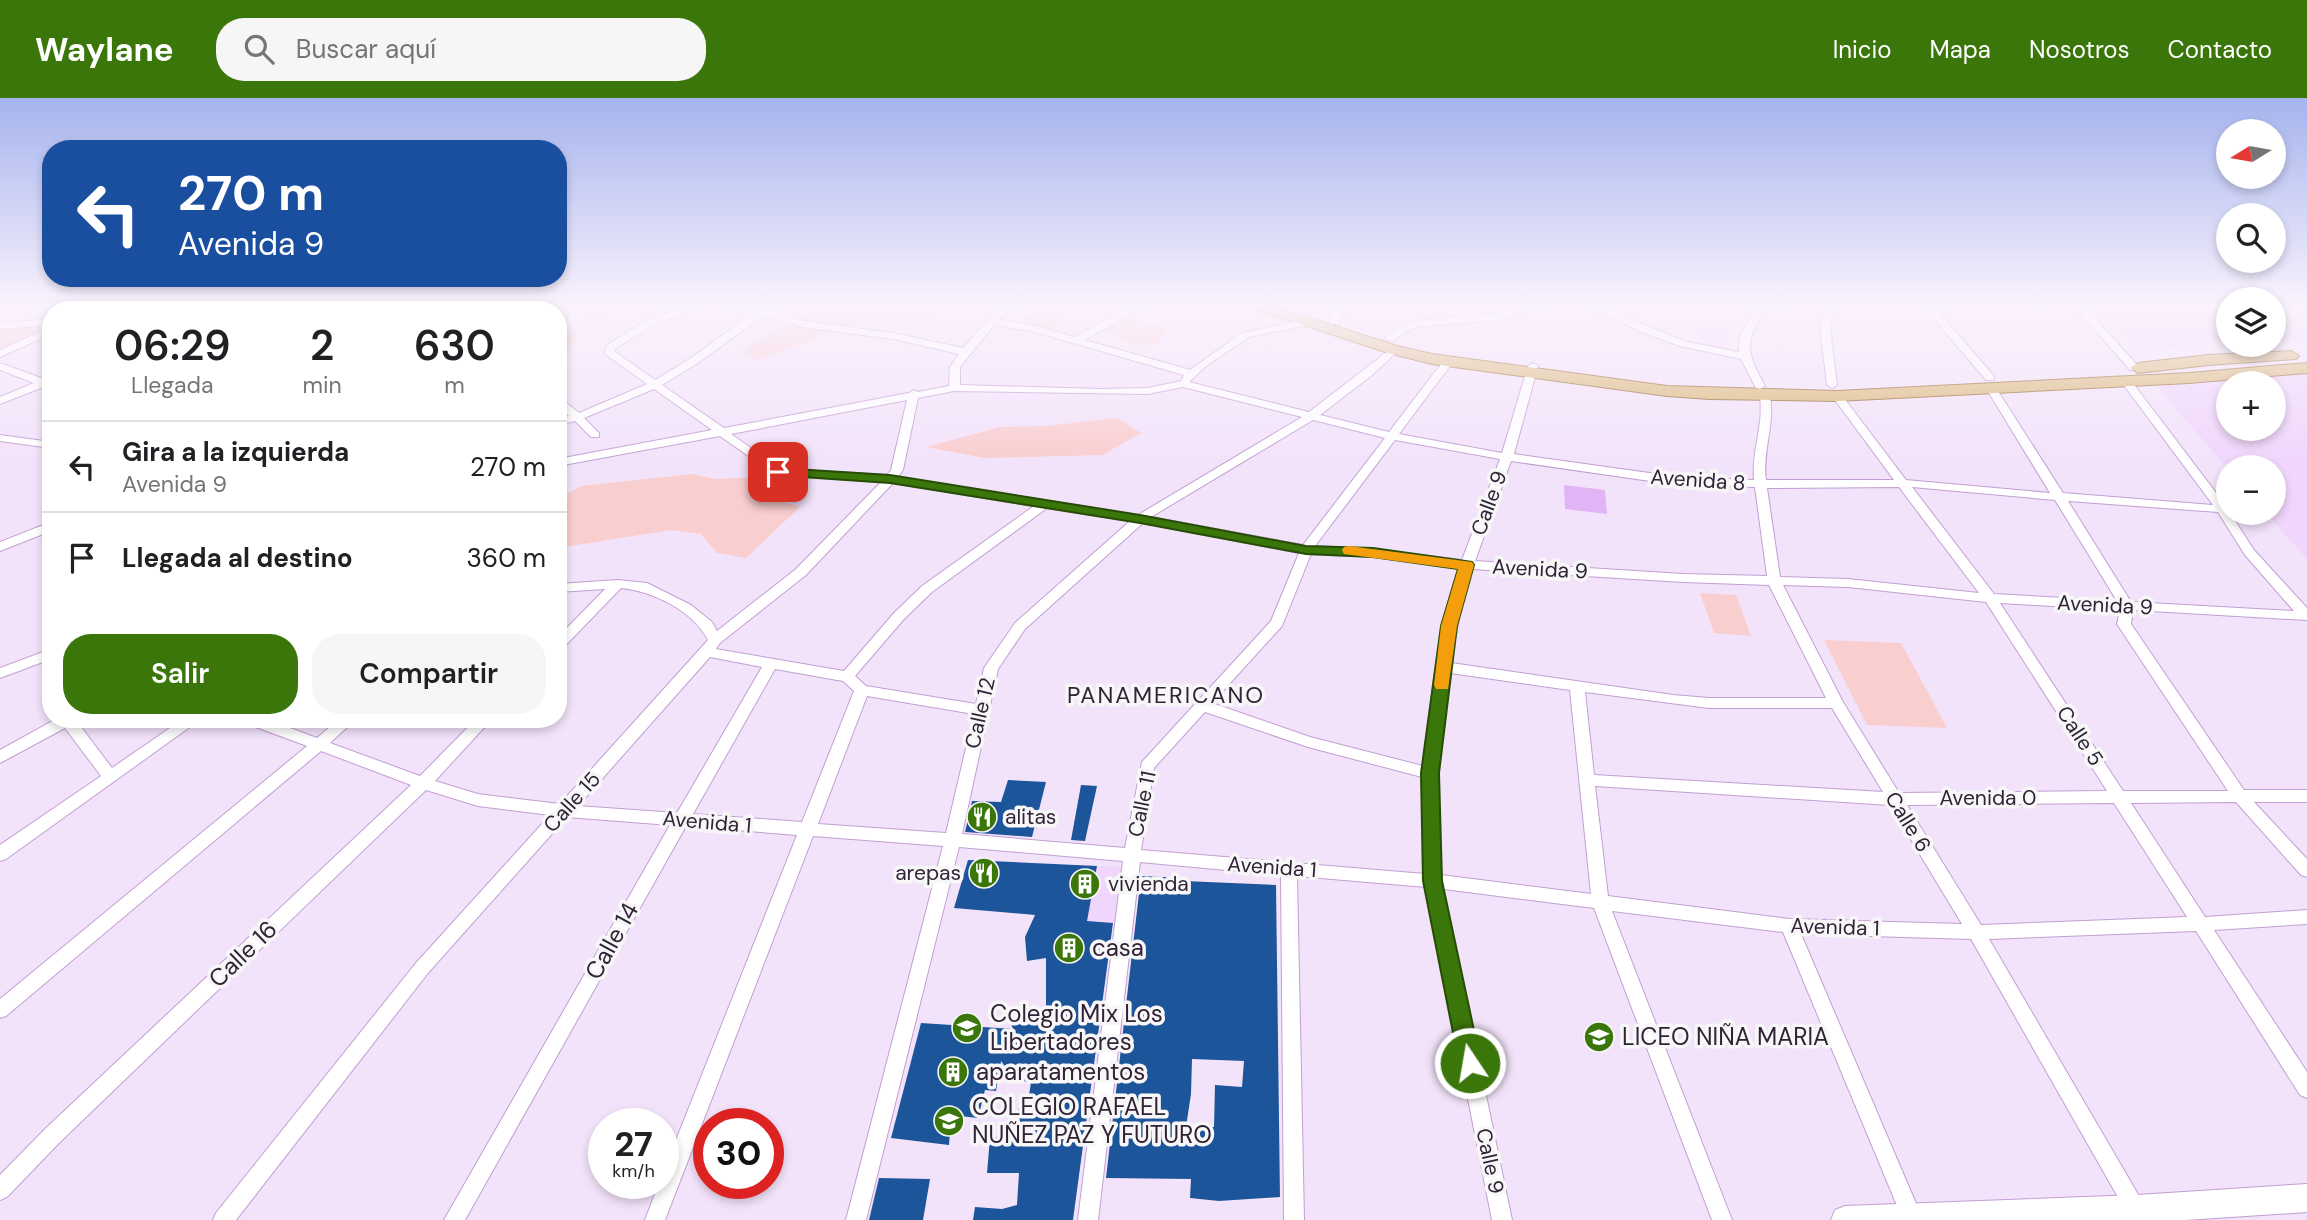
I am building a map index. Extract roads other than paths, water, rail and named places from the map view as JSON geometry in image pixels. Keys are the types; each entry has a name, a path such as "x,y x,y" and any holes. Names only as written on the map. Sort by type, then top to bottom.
{"main road":[{"path":"1436,358 1448,362 1531,369"},
{"path":"1469,358 1667,391 1834,390 2130,374 2229,376 2307,368"},
{"path":"2130,374 2208,360 2240,358"}],"street":[{"path":"620,358 721,431"},
{"path":"567,420 653,384 696,358"},
{"path":"954,388 955,367 961,358"},
{"name":"Avenida 8","path":"1126,358 1311,416 1392,436 1507,457 1678,481 1762,484 1905,483 2216,509"},
{"path":"567,461 914,393 954,388 1148,391 1186,379 1214,358"},
{"name":"Calle 12","path":"856,1220 953,840 991,668 1020,626 1140,519 1311,416 1367,374 1380,358"},
{"path":"1744,358 1763,392"},
{"path":"1829,358 1834,390"},
{"path":"1971,358 1991,383 2057,496 2127,606 2124,624 2241,797 2307,870"},
{"path":"2118,358 2216,500"},
{"name":"Calle 11","path":"1088,1220 1132,857 1147,766 1277,623 1306,550 1448,362"},
{"path":"0,366 42,380"},
{"name":"Calle 9","path":"1502,1220 1433,881 1430,773 1449,626 1466,565 1507,457 1531,369"},
{"path":"0,401 42,384"},
{"name":"Calle 5","path":"1834,390 1990,598 2307,1089"},
{"name":"Calle 6","path":"1763,392 1767,410 1758,463 1774,582 1836,703 1892,799 1976,932 2140,1214"},
{"name":"Calle 15","path":"223,1220 422,968 710,646 801,572 890,479 897,470 914,393"},
{"path":"567,407 595,435"},
{"name":"Avenida 9","path":"721,431 778,472 890,479 1140,519 1306,550 1373,553 1466,565 1774,582 1848,583 1990,598 2307,616"},
{"path":"0,438 42,443"},
{"path":"847,677 899,616 927,589 1043,505"},
{"path":"2232,525 2258,566 2307,616"},
{"path":"0,547 42,530"},
{"path":"567,636 618,584"},
{"path":"567,587 618,584 642,586 668,597 707,625 710,646 771,663 847,677 862,690 981,710"},
{"path":"0,673 42,657"},
{"name":"Calle 14","path":"454,1220 771,663"},
{"path":"1445,667 1709,703 1836,703"},
{"path":"1577,687 1600,902 1721,1220"},
{"path":"654,1220 862,690"},
{"path":"1201,705 1308,742 1430,773"},
{"path":"0,757 53,728"},
{"path":"73,728 110,776"},
{"path":"0,854 181,728"},
{"name":"Avenida 1","path":"274,728 423,783 478,800 564,811 953,840 1433,881 1789,926 1976,932 2202,924 2307,917"},
{"path":"0,1010 340,728"},
{"name":"Calle 16","path":"0,1189 62,1126 423,783 476,728"},
{"name":"Avenida 0","path":"1586,780 1892,799 2307,796"},
{"path":"1289,868 1294,1220"},
{"path":"1789,926 1912,1218"},
{"path":"1845,1220 2140,1214 2307,1198"}],"place":[{"name":"alitas","path":"982,817"},
{"name":"arepas","path":"984,873"},
{"name":"vivienda","path":"1085,884"},
{"name":"casa","path":"1069,948"},
{"name":"Colegio Mix Los Libertadores","path":"967,1028"},
{"name":"LICEO NIÑA MARIA","path":"1599,1037"},
{"name":"aparatamentos","path":"953,1072"},
{"name":"COLEGIO RAFAEL NUÑEZ PAZ Y FUTURO","path":"949,1121"}],"district":[{"name":"PANAMERICANO","path":"1166,695"}]}
